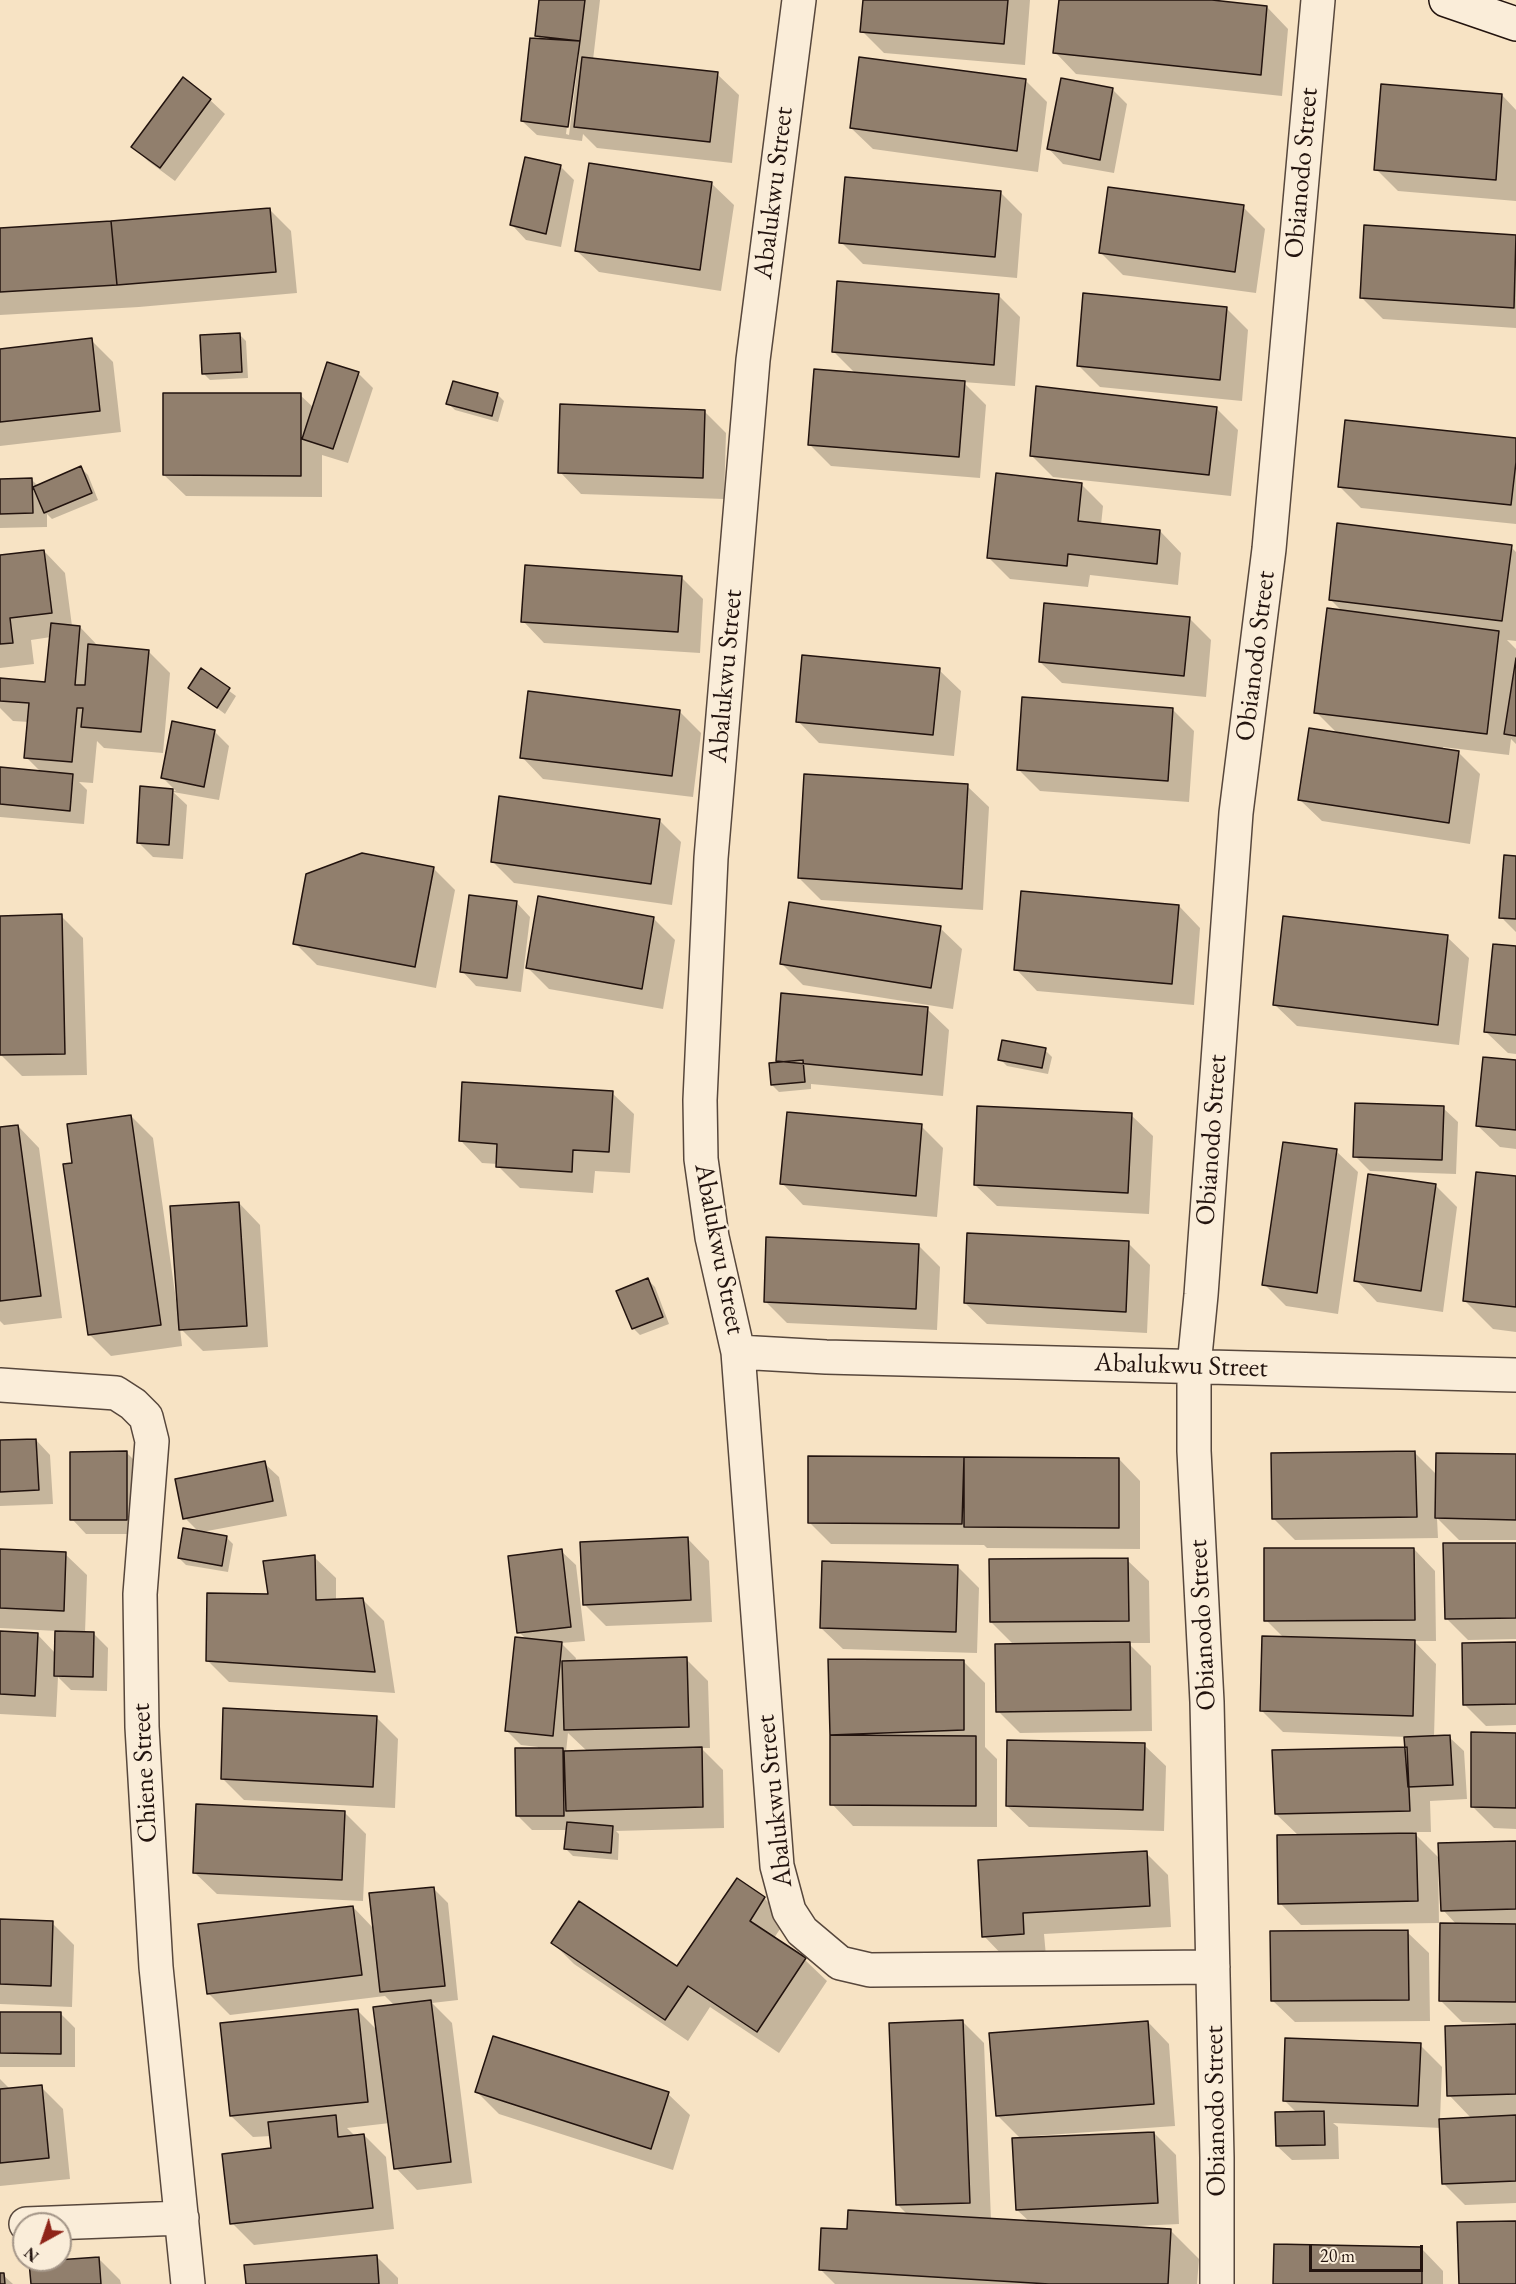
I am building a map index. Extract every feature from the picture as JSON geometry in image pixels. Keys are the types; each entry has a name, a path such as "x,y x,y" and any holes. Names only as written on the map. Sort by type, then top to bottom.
{"street":[{"name":"Abalukwu Street","path":"799,0 753,360 711,858 700,1088 701,1159 712,1237 738,1352 777,1866 789,1911 802,1930 840,1963 870,1970 1213,1967"},
{"name":"Obianodo Street","path":"1217,2284 1207,1702 1194,1451 1194,1366 1236,813 1269,549 1318,0"},
{"path":"1446,0 1516,24"},
{"name":"Abalukwu Street","path":"738,1352 826,1357 1516,1375"},
{"name":"Chiene Street","path":"0,1385 116,1393 133,1404 146,1417 152,1441 140,1594 142,1727 156,1967 188,2284"},
{"path":"72,2222 182,2218"}],"building":[{"path":"539,0 585,0 580,41 535,36"},
{"path":"863,0 1008,0 1004,44 860,32"},
{"path":"1059,0 1212,0 1267,6 1261,75 1053,53"},
{"path":"530,38 580,41 568,127 521,121"},
{"path":"582,57 718,72 710,142 574,127"},
{"path":"859,57 1026,79 1017,151 850,128"},
{"path":"183,77 211,99 160,168 131,147"},
{"path":"1061,78 1113,88 1100,160 1047,149"},
{"path":"1381,84 1502,94 1496,180 1374,170"},
{"path":"525,157 561,165 546,234 510,225"},
{"path":"589,163 712,182 700,270 575,251"},
{"path":"845,177 1001,191 995,257 839,243"},
{"path":"1108,187 1244,205 1235,272 1099,253"},
{"path":"270,208 276,272 117,285 111,221"},
{"path":"111,221 117,285 0,292 0,228"},
{"path":"1364,225 1516,235 1514,308 1360,298"},
{"path":"837,281 999,294 994,365 832,352"},
{"path":"1083,293 1227,307 1220,380 1077,366"},
{"path":"240,333 242,372 202,374 200,335"},
{"path":"92,338 100,411 0,422 0,349"},
{"path":"327,362 359,372 333,449 302,439"},
{"path":"814,369 965,381 959,457 808,445"},
{"path":"453,381 498,393 492,416 446,404"},
{"path":"1036,386 1217,407 1209,475 1030,456"},
{"path":"163,393 301,393 301,476 163,475"},
{"path":"560,404 705,410 703,478 558,473"},
{"path":"1345,420 1516,438 1511,505 1338,487"},
{"path":"81,466 92,493 44,513 33,487"},
{"path":"996,473 1082,483 1078,521 1160,530 1157,564 1068,554 1067,566 987,558"},
{"path":"32,478 33,513 0,514 0,479"},
{"path":"1337,523 1512,545 1502,621 1329,600"},
{"path":"44,550 52,613 10,618 13,643 0,644 0,555"},
{"path":"525,565 682,576 678,632 521,622"},
{"path":"1044,603 1190,617 1184,676 1039,662"},
{"path":"1327,608 1499,631 1487,734 1314,713"},
{"path":"51,623 80,626 75,685 85,685 88,644 149,650 141,732 81,727 83,708 77,708 72,762 24,758 29,703 0,701 0,678 45,682"},
{"path":"802,655 940,668 933,735 796,722"},
{"path":"1516,658 1516,736 1504,734"},
{"path":"201,668 230,688 217,708 188,688"},
{"path":"528,691 680,710 672,776 520,758"},
{"path":"1022,697 1173,708 1168,781 1017,770"},
{"path":"172,721 215,730 204,787 161,778"},
{"path":"1309,728 1459,751 1449,823 1298,800"},
{"path":"0,767 73,774 70,811 0,804"},
{"path":"804,774 968,784 962,889 798,878"},
{"path":"140,786 173,789 169,845 137,843"},
{"path":"499,796 660,819 651,884 491,862"},
{"path":"362,853 434,867 415,967 293,944 306,874"},
{"path":"1504,855 1516,856 1516,919 1499,918"},
{"path":"1021,891 1179,905 1172,984 1014,970"},
{"path":"469,895 517,901 507,978 460,972"},
{"path":"538,896 654,917 642,989 526,968"},
{"path":"789,902 941,926 931,988 780,964"},
{"path":"62,914 65,1054 0,1055 0,916"},
{"path":"1283,916 1448,935 1438,1025 1273,1005"},
{"path":"1493,944 1516,946 1516,1035 1484,1032"},
{"path":"781,993 928,1007 922,1075 776,1061"},
{"path":"1002,1040 1046,1048 1042,1068 998,1060"},
{"path":"1483,1057 1516,1060 1516,1130 1476,1126"},
{"path":"803,1060 805,1082 771,1085 769,1063"},
{"path":"462,1082 613,1091 609,1152 573,1150 572,1172 496,1167 497,1144 459,1141"},
{"path":"1355,1103 1444,1106 1442,1160 1353,1157"},
{"path":"977,1106 1132,1113 1128,1193 974,1185"},
{"path":"787,1112 922,1124 916,1196 780,1184"},
{"path":"131,1115 161,1325 88,1335 63,1164 72,1163 67,1124"},
{"path":"18,1125 41,1296 0,1301 0,1127"},
{"path":"1283,1142 1337,1149 1317,1293 1262,1285"},
{"path":"1476,1172 1516,1176 1516,1307 1463,1301"},
{"path":"1368,1174 1436,1184 1421,1291 1354,1281"},
{"path":"239,1202 247,1326 179,1330 170,1206"},
{"path":"967,1233 1129,1241 1126,1312 964,1303"},
{"path":"766,1237 919,1244 916,1309 764,1302"},
{"path":"648,1278 663,1317 632,1329 616,1291"},
{"path":"36,1439 39,1490 0,1492 0,1440"},
{"path":"127,1451 127,1520 70,1520 70,1452"},
{"path":"1415,1451 1417,1517 1272,1519 1271,1453"},
{"path":"1436,1453 1516,1454 1516,1520 1435,1518"},
{"path":"808,1456 964,1457 962,1524 808,1523"},
{"path":"964,1457 1119,1458 1119,1528 964,1527"},
{"path":"265,1461 273,1501 183,1519 175,1479"},
{"path":"183,1528 227,1536 222,1566 178,1558"},
{"path":"688,1537 691,1600 583,1605 580,1542"},
{"path":"1443,1543 1516,1543 1516,1618 1445,1619"},
{"path":"1264,1548 1414,1548 1415,1620 1264,1621"},
{"path":"0,1549 66,1552 64,1611 0,1608"},
{"path":"562,1549 571,1627 517,1633 508,1556"},
{"path":"315,1555 316,1600 363,1598 375,1672 206,1661 207,1593 268,1594 263,1561"},
{"path":"1128,1558 1129,1621 990,1622 989,1559"},
{"path":"822,1561 958,1565 956,1632 820,1628"},
{"path":"0,1631 38,1633 35,1696 0,1694"},
{"path":"55,1631 94,1632 93,1677 54,1676"},
{"path":"1262,1636 1415,1640 1413,1716 1260,1711"},
{"path":"515,1637 562,1642 553,1736 505,1731"},
{"path":"1130,1642 1131,1710 996,1712 995,1644"},
{"path":"1516,1642 1516,1704 1463,1705 1462,1643"},
{"path":"687,1657 689,1727 564,1730 562,1661"},
{"path":"828,1659 964,1660 964,1730 830,1735"},
{"path":"223,1708 377,1716 373,1787 221,1779"},
{"path":"1471,1732 1516,1733 1516,1808 1471,1807"},
{"path":"830,1735 976,1736 976,1806 830,1805"},
{"path":"1450,1735 1453,1785 1408,1787 1404,1737"},
{"path":"1007,1740 1145,1743 1143,1810 1006,1806"},
{"path":"702,1747 703,1807 566,1811 564,1751"},
{"path":"1407,1747 1410,1811 1275,1814 1272,1750"},
{"path":"515,1748 563,1748 564,1816 516,1816"},
{"path":"196,1804 345,1811 342,1880 193,1873"},
{"path":"567,1822 613,1826 611,1853 564,1849"},
{"path":"1416,1833 1418,1901 1278,1904 1277,1835"},
{"path":"1516,1841 1516,1909 1441,1911 1438,1843"},
{"path":"1147,1851 1150,1906 1023,1913 1024,1934 982,1937 978,1860"},
{"path":"737,1878 765,1897 750,1921 806,1958 757,2032 688,1986 665,2020 551,1943 579,1901 677,1966"},
{"path":"434,1887 445,1986 380,1992 369,1893"},
{"path":"353,1906 362,1975 207,1994 198,1924"},
{"path":"0,1919 53,1921 51,1986 0,1984"},
{"path":"1440,1923 1516,1924 1516,2002 1439,2001"},
{"path":"1408,1930 1409,2000 1271,2001 1270,1931"},
{"path":"431,2000 451,2162 394,2169 373,2007"},
{"path":"358,2009 368,2102 230,2116 220,2023"},
{"path":"0,2012 61,2012 61,2054 0,2053"},
{"path":"963,2020 970,2203 896,2205 889,2023"},
{"path":"1148,2021 1154,2104 996,2116 989,2033"},
{"path":"1516,2024 1516,2094 1447,2096 1445,2026"},
{"path":"493,2036 669,2092 651,2149 475,2092"},
{"path":"1285,2038 1421,2043 1418,2106 1283,2101"},
{"path":"42,2085 49,2158 0,2163 0,2089"},
{"path":"1324,2111 1325,2145 1276,2146 1275,2112"},
{"path":"336,2115 338,2137 364,2134 373,2208 230,2224 222,2154 271,2148 268,2122"},
{"path":"1516,2115 1516,2181 1442,2184 1439,2119"},
{"path":"1154,2132 1158,2203 1016,2210 1012,2138"},
{"path":"848,2210 1171,2229 1168,2284 1049,2284 819,2270 821,2228 847,2229"},
{"path":"1516,2221 1516,2284 1459,2284 1457,2222"},
{"path":"1274,2244 1422,2247 1422,2284 1273,2284"},
{"path":"377,2255 379,2284 246,2284 244,2265"},
{"path":"99,2257 101,2284 31,2284 30,2272 72,2272 72,2259"},
{"path":"0,2273 4,2273 5,2284 0,2284"}]}
